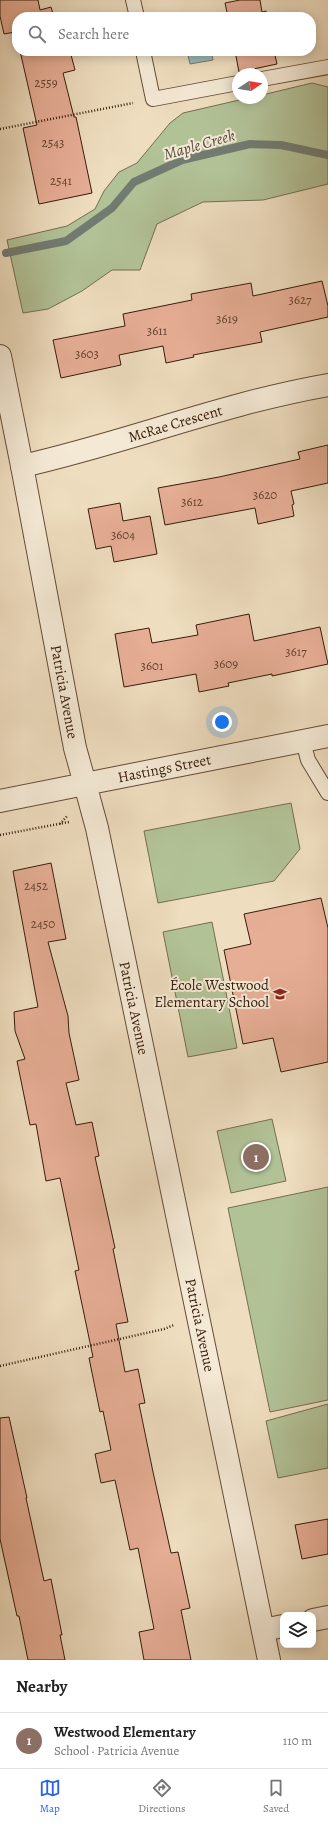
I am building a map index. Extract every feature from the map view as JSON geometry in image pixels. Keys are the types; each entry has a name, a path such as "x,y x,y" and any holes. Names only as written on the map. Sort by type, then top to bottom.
{"street":[{"name":"Patricia Avenue","path":"0,356 75,748 97,828 273,1628 269,1660"},
{"name":"McRae Crescent","path":"22,466 250,401 292,391 328,385"},
{"name":"Hastings Street","path":"0,801 328,736"},
{"path":"316,1619 328,1616"}],"lane":[{"path":"133,0 136,12"},
{"path":"145,56 153,99 232,84"},
{"path":"268,78 328,67"},
{"path":"303,741 308,760 328,793"}],"path":[{"path":"0,129 153,99"},
{"path":"0,835 69,822"},
{"path":"0,1366 164,1329 176,1324"}],"green space":[{"path":"312,83 328,87 328,184 263,200 203,202 157,224 140,270 112,270 82,291 48,309 23,313 7,240 67,226 95,209 104,191 119,172 137,163 170,123 183,113 232,102 232,104 268,104 268,94"},
{"path":"291,803 300,849 274,881 158,903 144,831"},
{"path":"212,922 237,1048 188,1057 163,932"},
{"path":"272,1119 286,1181 231,1193 217,1131"},
{"path":"328,1187 328,1400 270,1412 228,1208"},
{"path":"328,1404 328,1468 278,1478 266,1421"}],"water":[{"path":"188,56 212,56 213,60 190,64"}],"building":[{"path":"0,0 38,0 40,10 51,7 52,12 12,12 12,33 4,34 0,16"},
{"path":"240,0 260,0 262,12 227,12 225,3"},
{"path":"21,56 71,56 75,70 63,73 74,117 76,117 92,193 39,204 23,128 37,125"},
{"path":"236,56 275,56 277,64 258,68 238,68"},
{"path":"322,281 328,306 328,317 260,332 262,342 193,355 194,357 166,363 163,346 119,355 121,365 61,378 53,340 125,326 123,314 192,300 191,294 251,283 253,296"},
{"path":"328,445 328,483 291,491 294,504 292,505 294,516 258,524 255,508 165,525 158,488 219,477 300,459 298,452"},
{"path":"120,503 123,521 150,516 157,554 114,562 111,546 96,549 88,509"},
{"path":"249,614 254,641 320,627 328,664 272,676 272,674 228,683 229,686 199,692 196,674 124,687 115,634 149,628 152,643 198,635 196,625"},
{"path":"51,863 66,939 48,942 68,1016 69,1033 79,1080 66,1083 76,1125 92,1122 99,1156 95,1157 115,1248 113,1249 128,1322 116,1324 125,1372 138,1369 145,1403 139,1404 153,1472 171,1553 178,1552 190,1608 181,1610 191,1660 144,1660 139,1632 154,1629 138,1548 130,1550 115,1480 101,1483 95,1454 111,1450 103,1411 100,1412 89,1358 93,1357 75,1271 79,1270 60,1178 46,1181 36,1124 30,1125 17,1061 25,1059 15,1031 14,1012 38,1007 13,871"},
{"name":"École Westwood Elementary School","path":"321,898 328,928 328,1062 281,1072 273,1038 243,1044 224,950 251,944 244,914"},
{"path":"9,1417 44,1581 51,1579 62,1635 60,1635 65,1660 28,1660 19,1616 17,1616 0,1539 0,1418"},
{"path":"328,1519 328,1554 302,1559 295,1525"}],"waterway":[{"name":"Maple Creek","path":"6,253 66,241 112,208 134,182 182,160 250,144 281,145 328,155"}],"place":[{"name":"École Westwood Elementary School","path":"280,994"},
{"name":"Westwood Elementary","path":"256,1157"}]}
